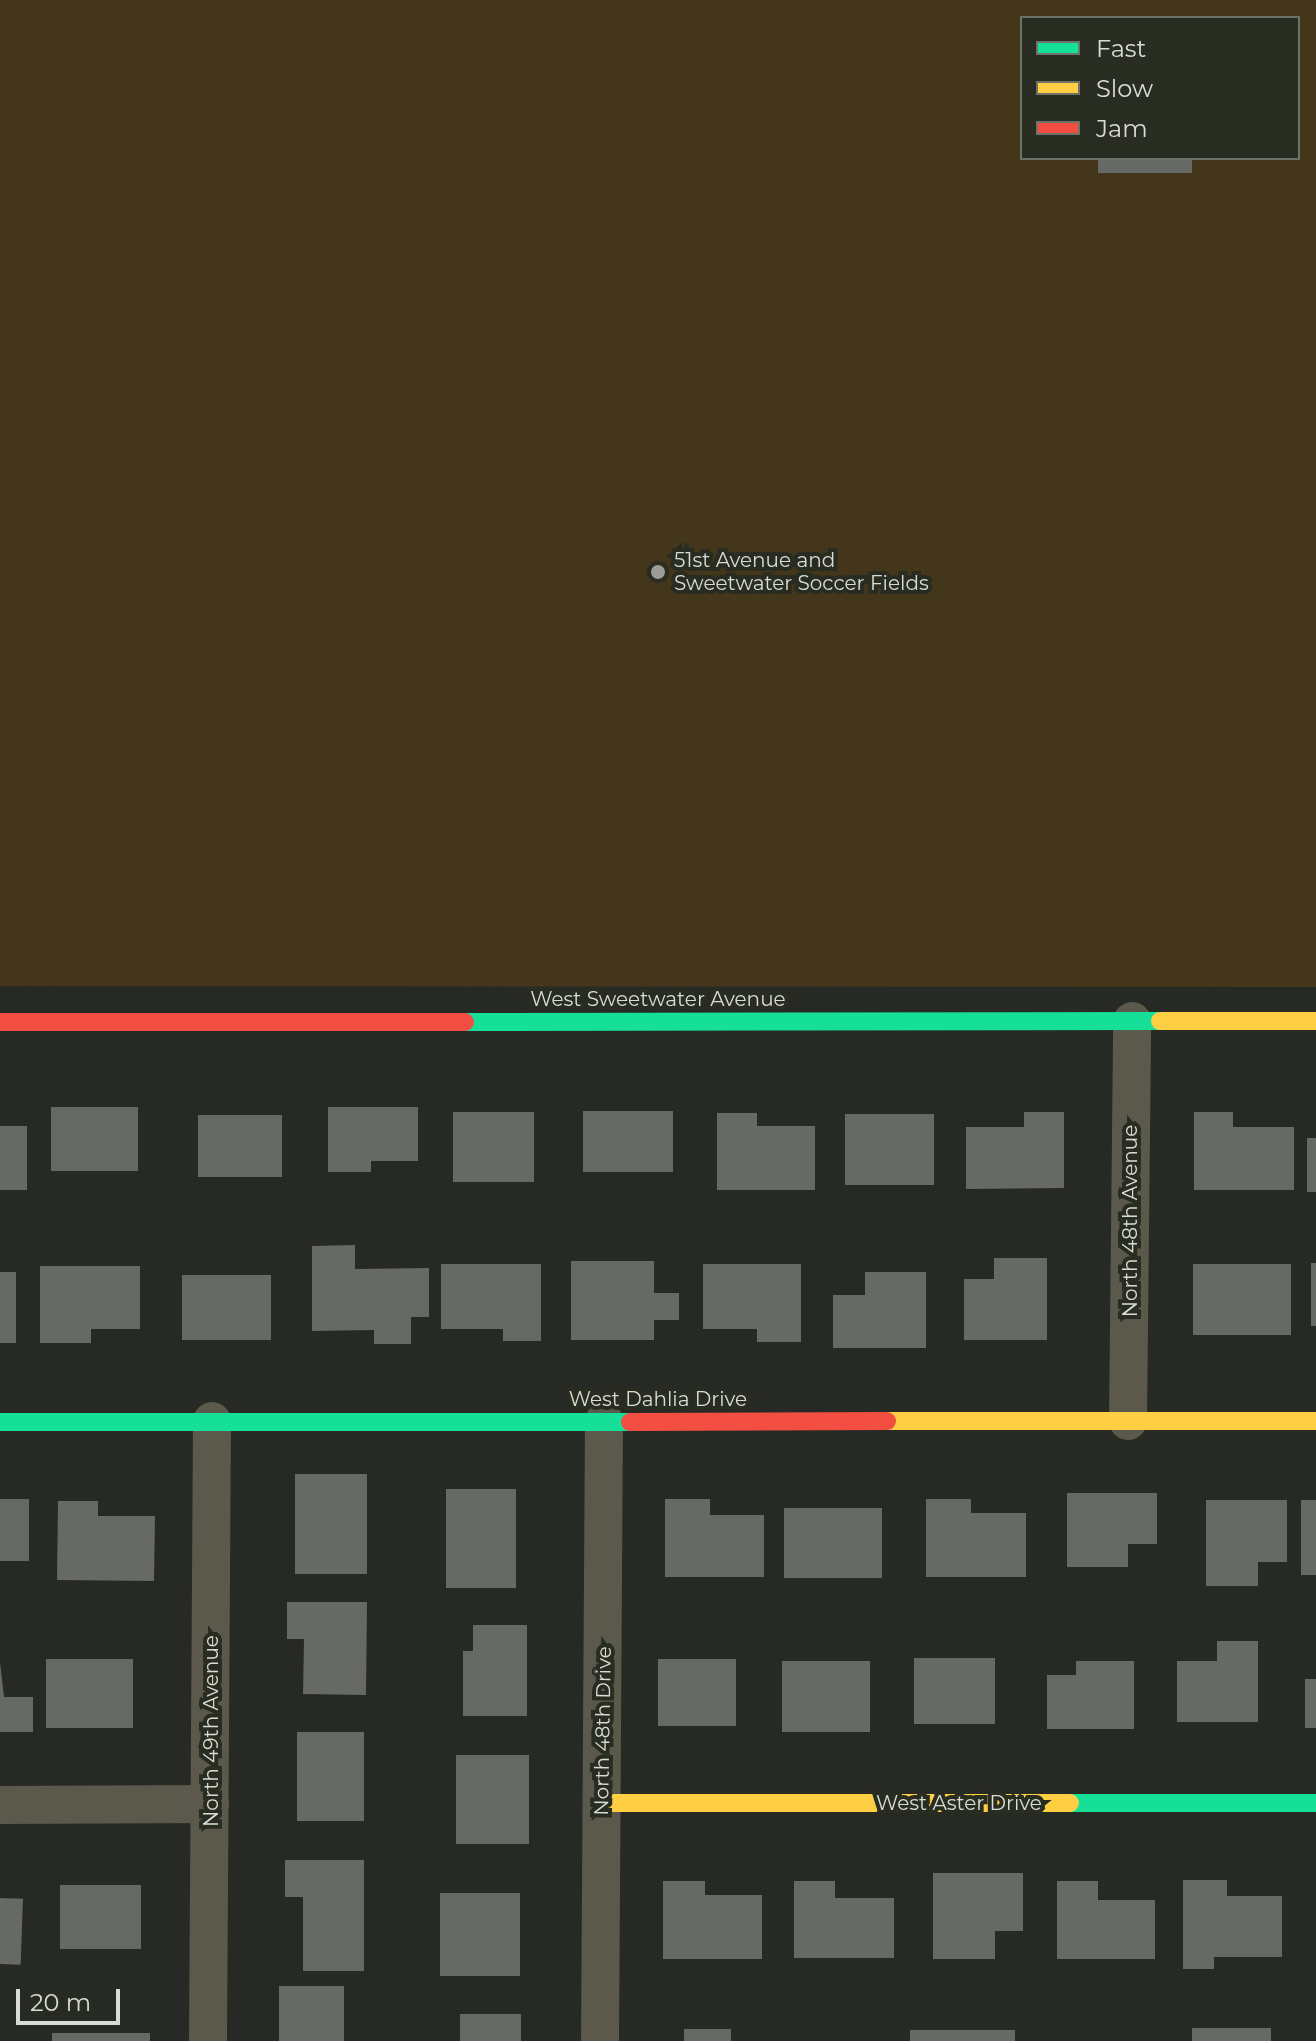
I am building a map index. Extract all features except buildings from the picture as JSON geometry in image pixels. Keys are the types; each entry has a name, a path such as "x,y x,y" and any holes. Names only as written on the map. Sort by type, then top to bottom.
{"street":[{"name":"North 48th Avenue","path":"1128,1421 1132,1021"},
{"name":"West Sweetwater Avenue","path":"0,1022 1316,1021"},
{"name":"North 49th Avenue","path":"208,2041 212,1421"},
{"name":"North 48th Drive","path":"600,2041 604,1421"},
{"name":"West Dahlia Drive","path":"0,1422 1316,1421"},
{"name":"West Aster Drive","path":"602,1803 1316,1803"},
{"path":"0,1805 210,1804"}],"shaded area":[{"name":"51st Avenue and Sweetwater Soccer Fields","path":"0,0 1316,0 1316,987 0,986"}],"traffic: fast":[{"path":"465,1022 1160,1021"},
{"path":"0,1422 630,1422"},
{"path":"1070,1803 1316,1803"}],"traffic: slow":[{"path":"1160,1021 1316,1021"},
{"path":"887,1421 1316,1421"},
{"path":"602,1803 1070,1803"}],"traffic: jam":[{"path":"0,1022 465,1022"},
{"path":"630,1422 887,1421"}],"place":[{"name":"51st Avenue and Sweetwater Soccer Fields","path":"658,572"}]}
